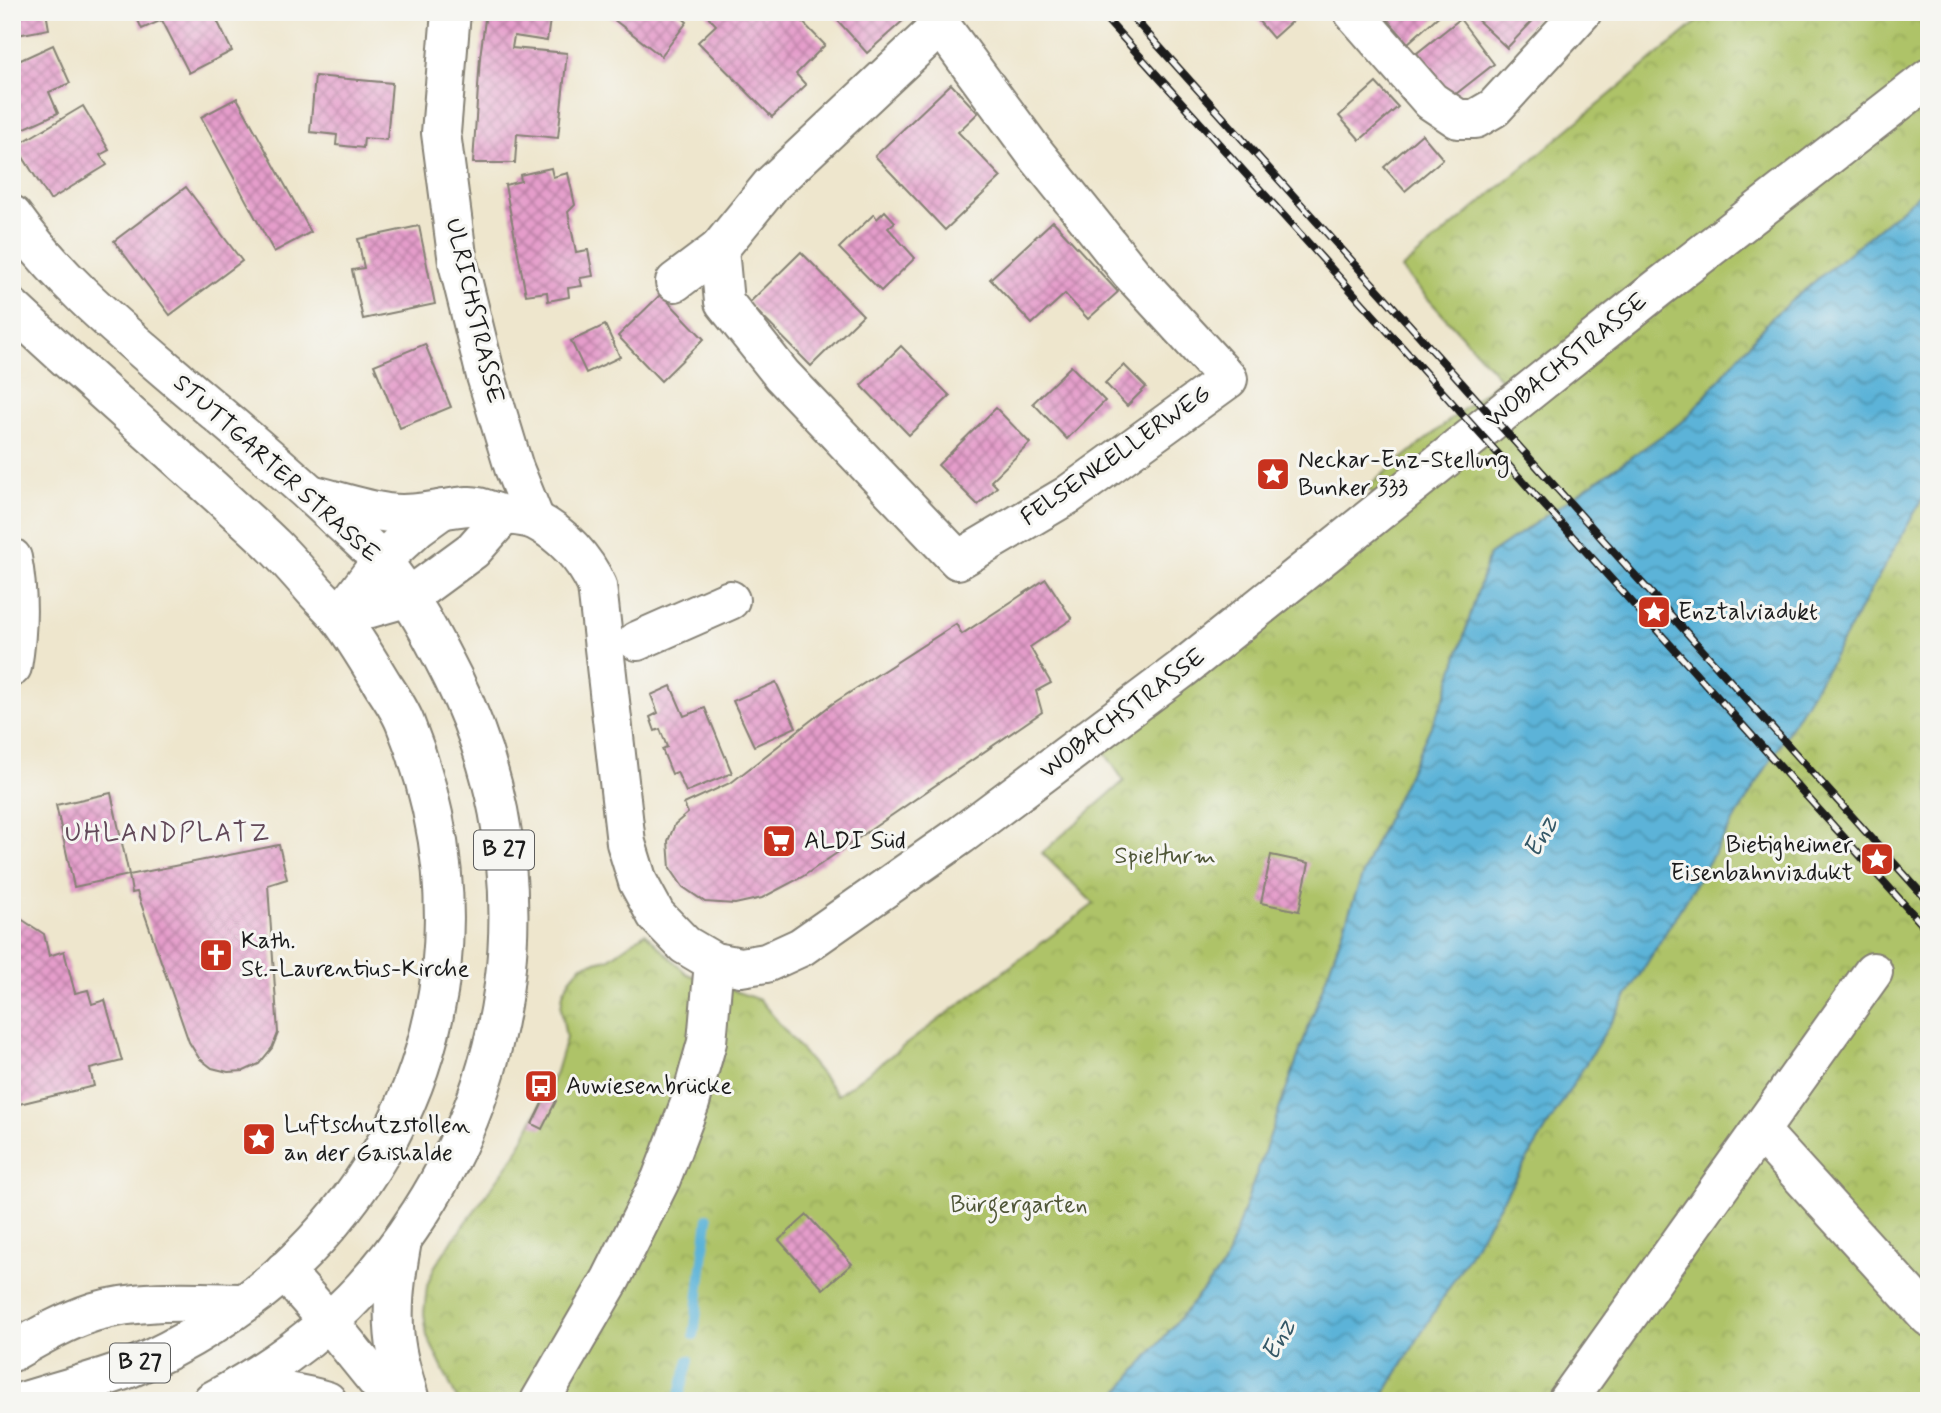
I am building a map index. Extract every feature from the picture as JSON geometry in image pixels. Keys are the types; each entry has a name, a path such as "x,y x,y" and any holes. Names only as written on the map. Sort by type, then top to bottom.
{"street":[{"name":"ULRICHSTRASSE","path":"452,12 441,133 458,263 486,376 514,468 520,517"},
{"path":"1353,12 1431,101 1458,118 1475,119 1494,108 1582,12"},
{"name":"FELSENKELLERWEG","path":"675,282 719,250 771,186 935,19 1034,152 1131,273 1228,379 1068,495 958,560 782,375 724,302 719,250"},
{"name":"WOBACHSTRASSE","path":"310,494 390,514 472,505 520,517 558,536 577,554 589,568 597,586 626,843 638,882 656,915 685,945 714,962 741,967 766,963 801,947 961,835 1213,645 1657,289 1929,78"},
{"name":"STUTTGARTER STRASSE","path":"12,215 39,249 83,296 310,494 381,561 409,597 458,688 483,751 493,785 506,861 509,931 502,1005 491,1057 478,1099 457,1147 433,1194 402,1241 356,1295 329,1322 268,1369 224,1394"},
{"name":"B 27","path":"12,308 276,547 339,617 404,720 430,797 443,877 445,914 441,983 431,1034 416,1078 378,1160 324,1232 284,1271 244,1303 191,1338 131,1367 25,1401"},
{"path":"339,617 381,561 418,527 443,509"},
{"path":"339,617 409,597 520,517"},
{"path":"12,558 17,633 12,667"},
{"path":"637,641 730,600"},
{"path":"540,1401 611,1279 661,1179 690,1103 706,1042 714,962"},
{"path":"1567,1401 1873,972"},
{"path":"1760,1131 1929,1317"},
{"path":"402,1241 394,1282 393,1322 397,1353 410,1401"},
{"path":"284,1271 393,1401"},
{"path":"12,1352 41,1335 93,1312 125,1305 166,1301 244,1303"},
{"path":"224,1394 283,1391 327,1401"}],"green space":[{"name":"Bürgergarten","path":"1709,12 1929,12 1929,186 1771,318 1686,419 1489,555 1445,697 1370,854 1224,1265 1111,1401 458,1401 427,1336 424,1313 427,1286 435,1266 447,1248 516,1154 555,1075 566,1038 561,1008 563,993 582,965 608,959 645,933 687,974 760,1000 838,1095 1094,904 1042,853 1124,781 1094,737 1386,507 1367,487 1501,379 1401,269"},
{"path":"1929,487 1929,1401 1380,1401 1833,657"}],"water":[{"name":"Enz","path":"1929,186 1929,487 1830,663 1380,1401 1111,1401 1224,1265 1370,854 1445,697 1489,555 1686,419 1771,318"}],"building":[{"path":"12,12 46,12 49,29 12,36"},
{"path":"134,12 213,12 232,51 189,73 162,20 142,29"},
{"path":"486,12 551,12 547,41 514,36 512,48 567,53 558,138 517,134 515,163 473,163 480,57"},
{"path":"604,12 675,12 687,22 661,56"},
{"path":"704,12 793,12 825,45 796,74 806,85 772,117 698,42 716,25"},
{"path":"830,12 900,12 906,18 867,53"},
{"path":"1251,12 1302,12 1273,38"},
{"path":"1381,12 1443,12 1408,43"},
{"path":"1469,12 1541,12 1507,48"},
{"path":"1460,19 1494,64 1452,97 1417,53"},
{"path":"53,45 70,83 49,92 58,113 12,134 12,64"},
{"path":"315,76 392,83 387,140 364,138 363,148 336,145 337,135 310,132"},
{"path":"1376,83 1398,107 1360,140 1339,116"},
{"path":"951,84 978,113 958,132 1001,177 945,230 875,156"},
{"path":"237,98 311,232 274,252 201,117"},
{"path":"83,106 109,150 100,155 107,165 50,200 16,146"},
{"path":"1422,134 1443,159 1405,191 1384,167"},
{"path":"551,168 553,177 568,173 575,205 568,212 576,252 588,250 593,276 580,278 582,286 568,288 569,297 548,301 547,292 526,295 505,185 521,181 520,175"},
{"path":"186,187 242,261 170,315 114,241"},
{"path":"885,211 895,222 888,228 915,258 881,291 839,248 874,214 877,219"},
{"path":"1053,221 1118,292 1088,319 1065,294 1032,324 990,279"},
{"path":"419,226 435,304 363,319 352,270 364,268 358,239"},
{"path":"801,252 863,315 811,366 749,303"},
{"path":"661,294 704,339 661,381 618,336"},
{"path":"605,325 620,357 586,373 571,341"},
{"path":"425,344 451,407 400,428 374,365"},
{"path":"901,346 950,396 909,435 861,385"},
{"path":"1124,365 1146,387 1127,406 1105,383"},
{"path":"1071,366 1105,401 1067,439 1033,403"},
{"path":"996,408 1030,443 991,481 997,487 978,505 938,465"},
{"path":"1046,579 1072,619 1030,647 1051,683 1036,691 1042,712 802,877 762,898 735,904 705,902 683,887 670,868 668,841 675,824 688,813 684,804 732,782 832,704 956,624 962,634"},
{"path":"776,682 796,727 754,746 733,701"},
{"path":"671,686 684,716 705,708 732,773 686,792 677,772 672,774 662,749 667,747 660,729 655,731 650,717 658,713 651,695"},
{"path":"111,793 129,875 74,887 56,805"},
{"name":"Kath. St.-Laurentius-Kirche","path":"279,845 287,879 268,885 278,1033 272,1048 259,1064 244,1071 228,1072 212,1068 199,1058 189,1042 137,892 132,893 129,875"},
{"path":"1271,855 1309,863 1299,911 1261,903"},
{"path":"12,913 44,934 49,956 64,951 75,993 88,990 92,1004 105,1000 122,1061 90,1069 94,1086 19,1104 12,1076"},
{"path":"545,1097 556,1101 542,1129 532,1124"},
{"path":"807,1215 852,1264 823,1289 779,1240"}],"waterway":[{"path":"694,1335 708,1218"},
{"path":"678,1401 689,1360"}],"railway":[{"path":"1100,12 1929,932"},
{"path":"1128,12 1929,902"}],"place":[{"name":"Neckar-Enz-Stellung Bunker 333","path":"1273,474"},
{"name":"Enztalviadukt","path":"1654,612"},
{"name":"ALDI Süd","path":"779,841"},
{"name":"Bietigheimer Eisenbahnviadukt","path":"1877,859"},
{"name":"Kath. St.-Laurentius-Kirche","path":"216,955"},
{"name":"Auwiesenbrücke","path":"541,1086"},
{"name":"Luftschutzstollen an der Gaishalde","path":"259,1139"}],"district":[{"name":"UHLANDPLATZ","path":"168,834"}],"park label":[{"name":"Spielturm","path":"1165,856"}]}
